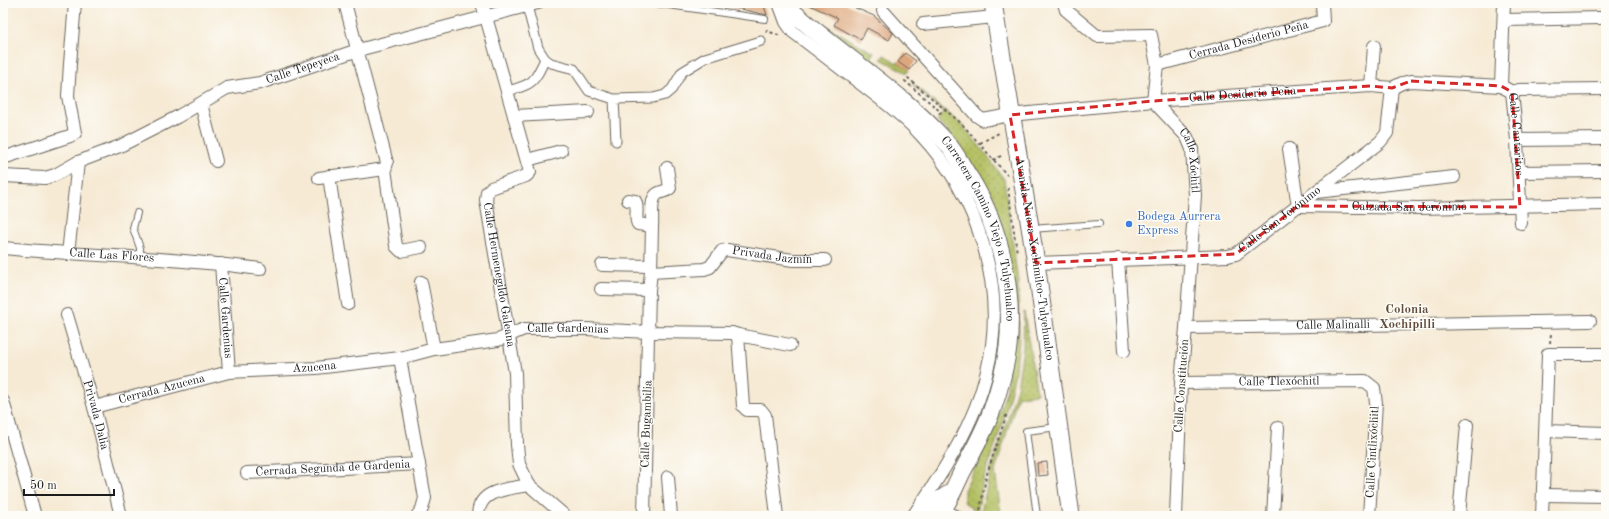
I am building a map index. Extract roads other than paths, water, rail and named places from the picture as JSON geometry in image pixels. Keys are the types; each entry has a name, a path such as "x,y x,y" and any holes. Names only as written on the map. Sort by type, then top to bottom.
{"main road":[{"name":"Carretera Camino Viejo a Tulyehualco","path":"783,3 811,28 901,98 947,143 978,192 991,219 999,243 1007,284 1009,318 1008,348 1000,385 991,412 952,492 946,514"},
{"name":"Avenida Nueva Xochimilco-Tulyehualco","path":"994,10 1010,172 1030,229 1036,263 1070,516"},
{"path":"923,516 932,506 952,492"}],"street":[{"path":"3,158 75,133 68,96 75,3"},
{"path":"346,3 386,166 396,246 401,251 421,247"},
{"name":"Calle Hermenegildo Galeana","path":"482,3 508,90 530,172 529,175 490,188 487,192 486,200 515,373 516,445 518,458 519,464 529,485 565,516"},
{"path":"779,3 793,32 885,103 920,133 943,160 960,188 977,224 988,264 994,313 993,344 987,373 969,423 943,471 913,516"},
{"path":"1064,3 1066,10 1097,36 1151,34 1157,65 1153,101"},
{"name":"Cerrada Desiderio Peña","path":"1157,65 1323,22 1322,3"},
{"name":"Calle Cantaritos","path":"1504,3 1501,86 1512,92 1517,140 1521,224"},
{"path":"532,5 538,48 545,59 551,63 574,69 589,91 614,99 653,98 665,95 672,90 682,72 705,58 761,41"},
{"name":"Calle Tepeyeca","path":"3,176 45,178 55,175 78,162 120,146 201,104 228,88 260,83 358,50 532,5"},
{"path":"922,24 994,10"},
{"name":"Calle Desiderio Peña","path":"883,11 977,116 983,120 1004,116 1153,101 1371,86 1392,88 1402,83 1411,81 1501,86"},
{"path":"1504,20 1600,18"},
{"path":"1371,86 1374,46"},
{"path":"508,90 528,85 536,78 545,59"},
{"name":"Calle San Jerónimo","path":"1036,263 1228,256 1236,254 1380,142 1387,133 1392,88"},
{"path":"1512,92 1519,90 1606,89"},
{"path":"614,99 616,141"},
{"name":"Calle Xóchitl","path":"1153,101 1187,137 1192,149 1194,195 1190,257"},
{"path":"201,104 216,161"},
{"path":"514,116 588,112"},
{"path":"1517,140 1606,139"},
{"path":"1289,150 1298,206"},
{"path":"527,160 561,151"},
{"path":"68,254 78,162"},
{"path":"348,304 324,177 386,166"},
{"name":"Calle Bugambilia","path":"644,516 649,290 653,199 656,195 670,188 667,168"},
{"path":"1519,172 1606,171"},
{"path":"1316,192 1454,178"},
{"path":"628,200 635,201 637,205 635,220 638,224 652,226"},
{"name":"Calzada San Jerónimo","path":"1298,206 1419,208 1606,204"},
{"name":"Calle Las Flores","path":"3,248 68,254 221,264 260,269"},
{"name":"Privada Jazmín","path":"651,269 704,269 710,267 722,251 727,250 793,260 825,260"},
{"name":"Calle Constitución","path":"1176,516 1181,383 1190,257"},
{"path":"1118,259 1124,352"},
{"name":"Calle Gardenias","path":"221,264 229,372"},
{"path":"602,265 651,269"},
{"path":"421,282 434,349"},
{"path":"602,289 649,290"},
{"name":"Privada Dalia","path":"66,315 94,407 121,516"},
{"name":"Calle Malinalli","path":"1186,328 1590,321"},
{"name":"Calle Gardenias","path":"400,358 434,349 498,340 524,329 732,333 790,345"},
{"path":"738,335 743,406 747,410 762,410 765,415 777,515"},
{"path":"1542,516 1544,495 1548,354 1606,354"},
{"path":"400,358 425,498 422,509 417,516"},
{"name":"Azucena","path":"229,372 316,368 400,358"},
{"name":"Cerrada Azucena","path":"94,407 229,372"},
{"name":"Calle Tlexóchitl","path":"1181,383 1365,381 1374,388"},
{"name":"Calle Cintlixóchitl","path":"1369,516 1376,403 1374,388"},
{"path":"3,401 35,516"},
{"path":"1459,516 1467,425"},
{"path":"1273,516 1278,428"},
{"path":"1546,431 1606,433"},
{"name":"Cerrada Segunda de Gardenia","path":"246,473 419,464"},
{"path":"668,477 671,516"},
{"path":"478,516 478,509 484,498 495,492 529,485"},
{"path":"1544,495 1606,496"}],"lane":[{"path":"655,3 765,19"},
{"path":"137,213 133,228 140,248 140,258"},
{"path":"1030,229 1099,224"},
{"path":"1037,516 1026,431 1058,427"}],"place":[{"name":"Bodega Aurrera Express","path":"1129,224"}],"district":[{"name":"Colonia Xochipilli","path":"1407,316"}]}
